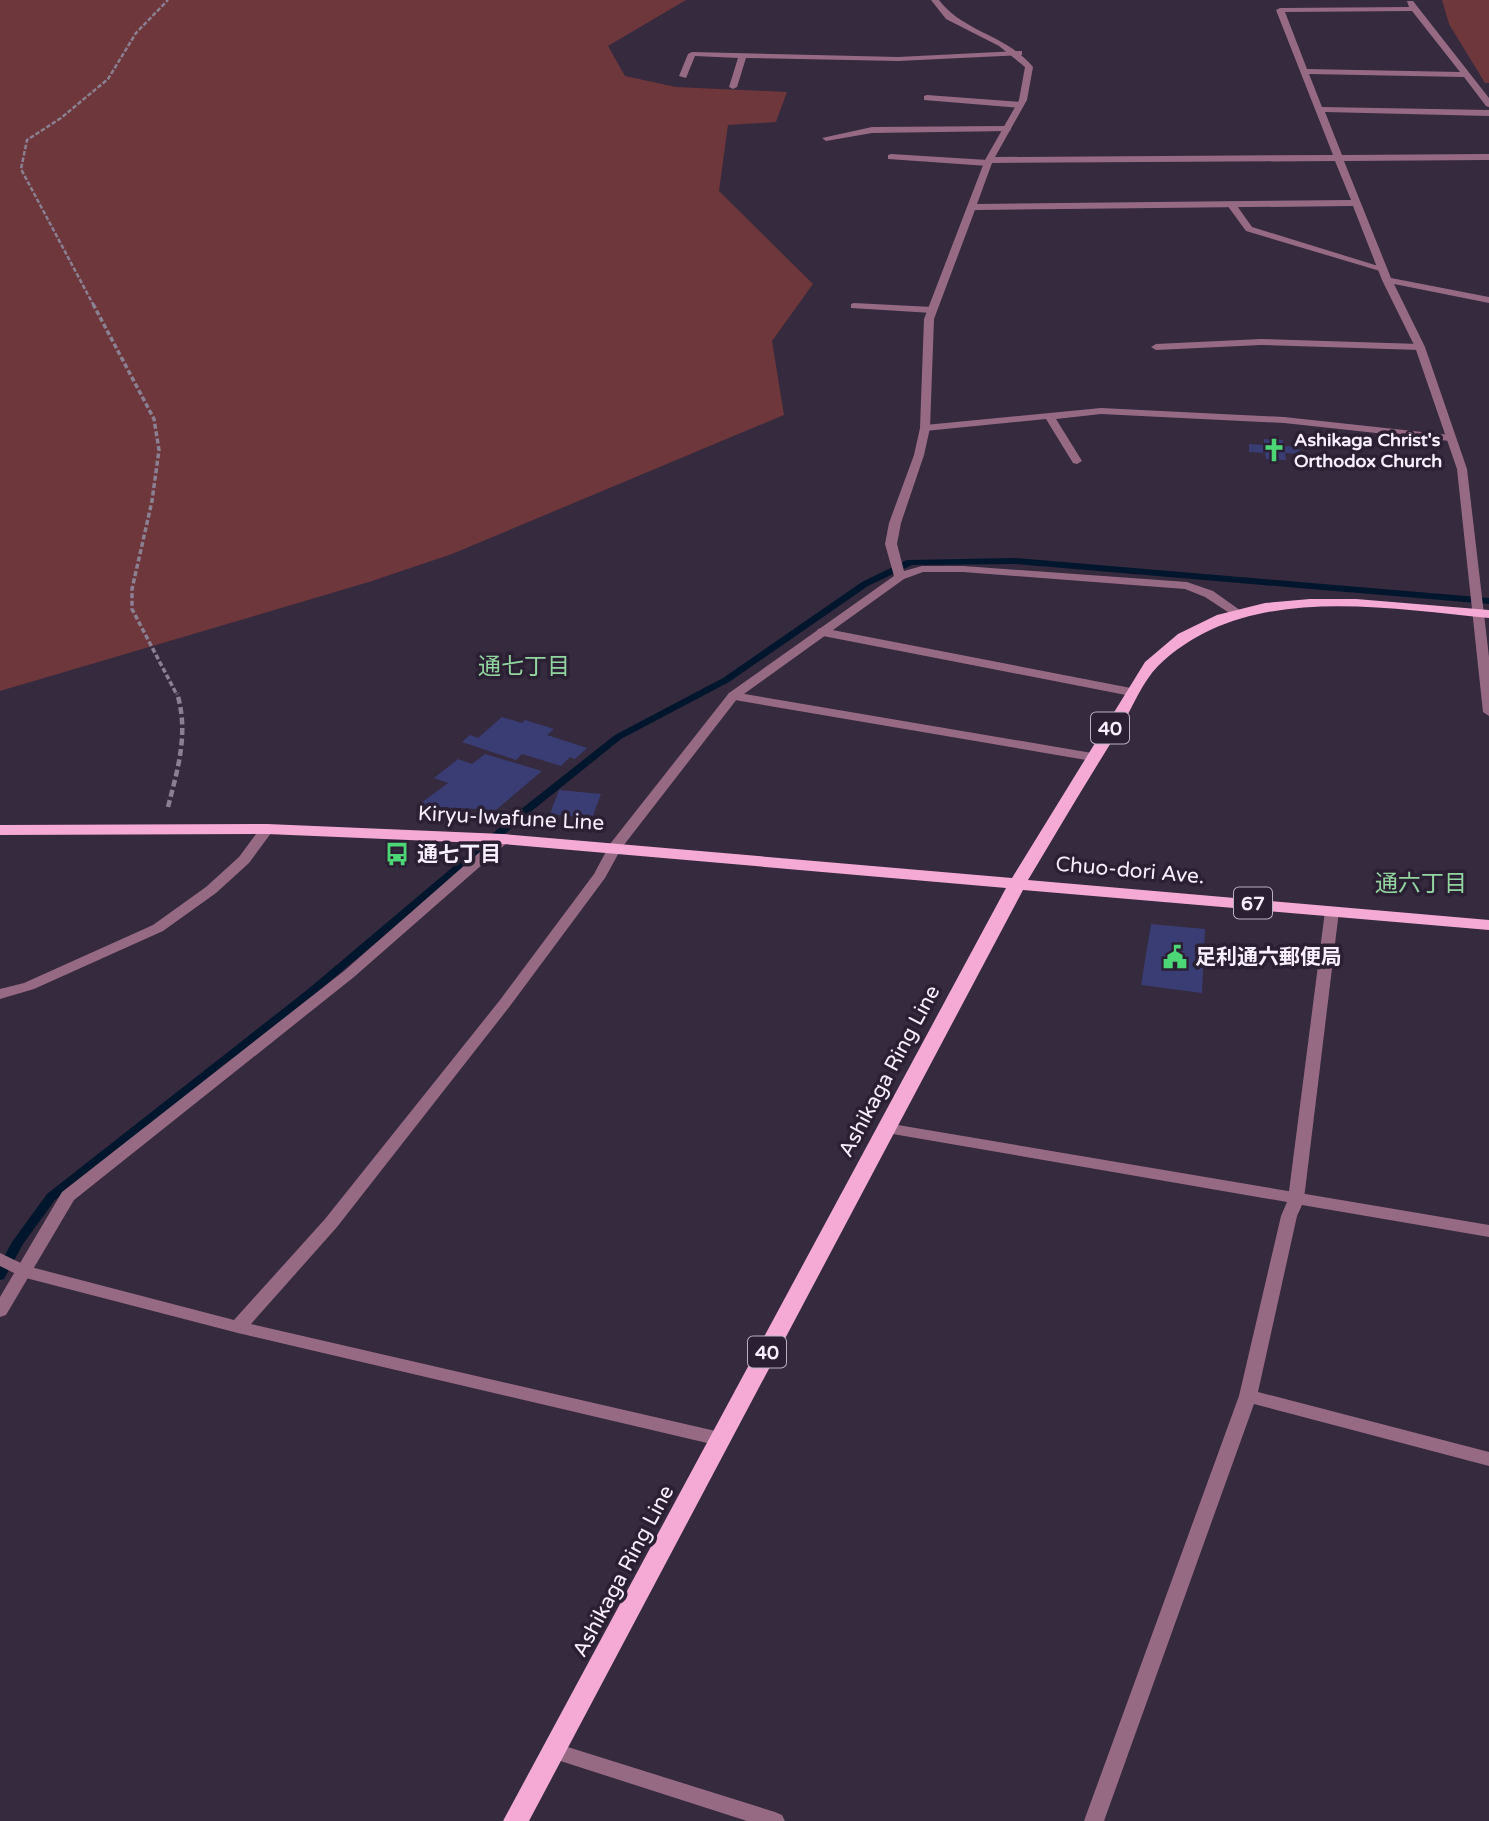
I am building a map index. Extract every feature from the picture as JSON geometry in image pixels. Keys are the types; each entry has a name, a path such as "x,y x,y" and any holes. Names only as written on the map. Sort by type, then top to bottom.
{"main road":[{"name":"Ashikaga Ring Line","path":"516,1821 1017,882 1150,665 1180,637 1200,626 1238,613 1289,604 1336,603 1483,614"},
{"name":"Kiryu-Iwafune Line","path":"0,830 267,829 503,839 1017,882"},
{"name":"Chuo-dori Ave.","path":"1017,882 1489,925"}],"street":[{"path":"900,576 891,544 925,428 929,319 988,162 1020,105 1029,67 1018,53 948,16 936,0"},
{"path":"1408,0 1489,104"},
{"path":"1414,9 1280,10 1385,275 1420,347 1462,469 1483,614 1489,712"},
{"path":"683,76 692,54 898,59 1018,53"},
{"path":"733,87 743,54"},
{"path":"1305,71 1466,75"},
{"path":"1475,86 1489,86"},
{"path":"927,98 1020,105"},
{"path":"1320,109 1489,113"},
{"path":"826,138 872,130 1007,129"},
{"path":"891,157 988,162 1489,157"},
{"path":"971,206 1358,203"},
{"path":"1232,205 1249,229 1385,275 1489,300"},
{"path":"854,306 932,310"},
{"path":"1156,347 1261,342 1420,347"},
{"path":"925,428 1101,411 1146,415 1234,416 1450,438"},
{"path":"1049,416 1077,461"},
{"path":"238,1327 331,1223 497,1013 600,875 615,847 733,696 900,576 922,569 963,569 1187,586 1216,597 1238,613"},
{"path":"822,632 1131,692"},
{"path":"733,696 1092,757"},
{"path":"0,994 29,986 158,928 211,890 244,860 267,829"},
{"path":"0,1311 68,1196 349,974 503,839"},
{"path":"1094,1821 1248,1396 1289,1216 1296,1199 1332,911"},
{"path":"886,1128 1489,1231"},
{"path":"0,1259 22,1271 238,1327 720,1439"},
{"path":"1248,1396 1489,1459"},
{"path":"555,1751 775,1821"}],"path":[{"path":"163,829 183,749 183,713 174,685 132,608 132,589 152,501 159,450 154,419 21,169 27,140 54,123 108,79 124,49 168,0"}],"shaded area":[{"path":"0,0 686,0 608,46 625,76 676,87 787,92 776,122 728,125 719,191 813,284 772,341 784,415 452,554 369,582 0,691"},
{"path":"1442,0 1489,0 1489,83 1485,83 1449,24"}],"building":[{"name":"Ashikaga Christ's Orthodox Church","path":"1264,439 1283,440 1283,446 1299,447 1300,454 1285,453 1286,460 1266,459 1265,453 1249,452 1249,444 1264,445"},
{"path":"502,717 522,723 525,720 554,729 547,735 587,748 575,759 570,757 561,766 522,754 516,760 462,742 470,735 478,738"},
{"path":"485,754 542,771 496,810 417,806 448,783 434,778 458,759 472,764"},
{"path":"559,790 601,794 592,818 550,814"},
{"name":"足利通六郵便局","path":"1151,924 1205,929 1202,993 1141,985"}],"waterway":[{"path":"0,1276 18,1242 51,1197 311,992 529,808 618,737 726,680 865,584 910,562 1015,561 1489,601"}],"place":[{"name":"Ashikaga Christ's Orthodox Church","path":"1274,450"},
{"name":"通七丁目","path":"397,854"},
{"name":"足利通六郵便局","path":"1175,957"}],"district":[{"name":"通七丁目","path":"524,666"},
{"name":"通六丁目","path":"1421,883"}]}
